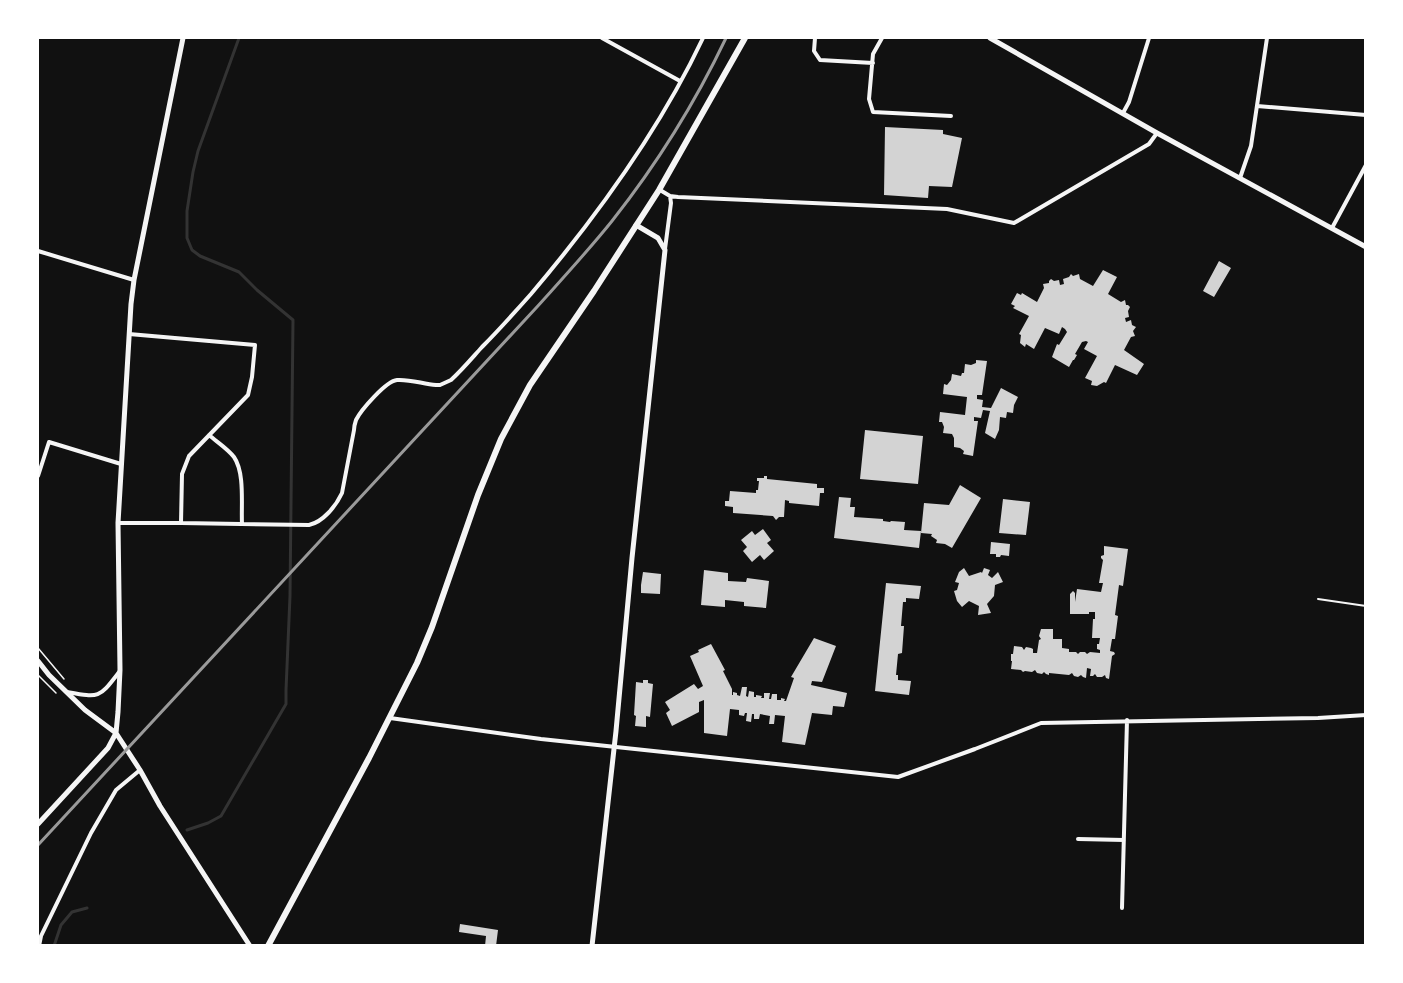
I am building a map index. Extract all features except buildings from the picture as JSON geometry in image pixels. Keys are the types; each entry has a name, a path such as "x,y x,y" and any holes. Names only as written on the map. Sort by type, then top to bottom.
{"main road":[{"path":"268,945 369,758 417,663 432,627 478,495 501,439 530,385 659,190 745,38"}],"street":[{"path":"38,824 108,747 116,733 120,670 118,523 134,280 183,38"},
{"path":"602,38 681,81"},
{"path":"118,523 309,525 320,520 337,503 342,493 355,422 360,414 392,381 402,380 440,385 451,380 516,311 547,276 630,166 681,81 703,38"},
{"path":"815,38 814,51 820,60 873,63"},
{"path":"882,38 873,54 869,99 873,111 951,116"},
{"path":"990,38 1365,248"},
{"path":"1123,113 1129,102 1149,38"},
{"path":"1240,177 1251,146 1267,38"},
{"path":"1257,106 1365,115"},
{"path":"659,190 670,196 947,209 1014,223 1149,144 1158,133"},
{"path":"1332,228 1365,165"},
{"path":"592,945 670,196"},
{"path":"636,225 658,238 665,250"},
{"path":"38,251 134,280"},
{"path":"129,333 255,345 248,395 189,456 182,474 181,523"},
{"path":"209,435 231,454 238,464 241,479 242,524"},
{"path":"38,476 50,442 121,464"},
{"path":"38,661 85,710 116,733 160,806 250,945"},
{"path":"67,692 99,695 120,670"},
{"path":"389,718 541,739 898,777 1041,723 1318,718 1365,715"},
{"path":"1122,908 1127,720"},
{"path":"39,945 39,938 91,833 116,790 140,770"},
{"path":"1078,839 1124,840"}],"lane":[{"path":"1318,599 1365,606"}],"waterway":[{"path":"187,830 221,816 286,704 290,596 293,320 239,272 200,256 192,250 187,238 187,211 198,151 239,38"},
{"path":"54,946 61,925 72,912 87,908"}],"railway":[{"path":"38,845 594,243 660,155 701,86 726,38"}]}
